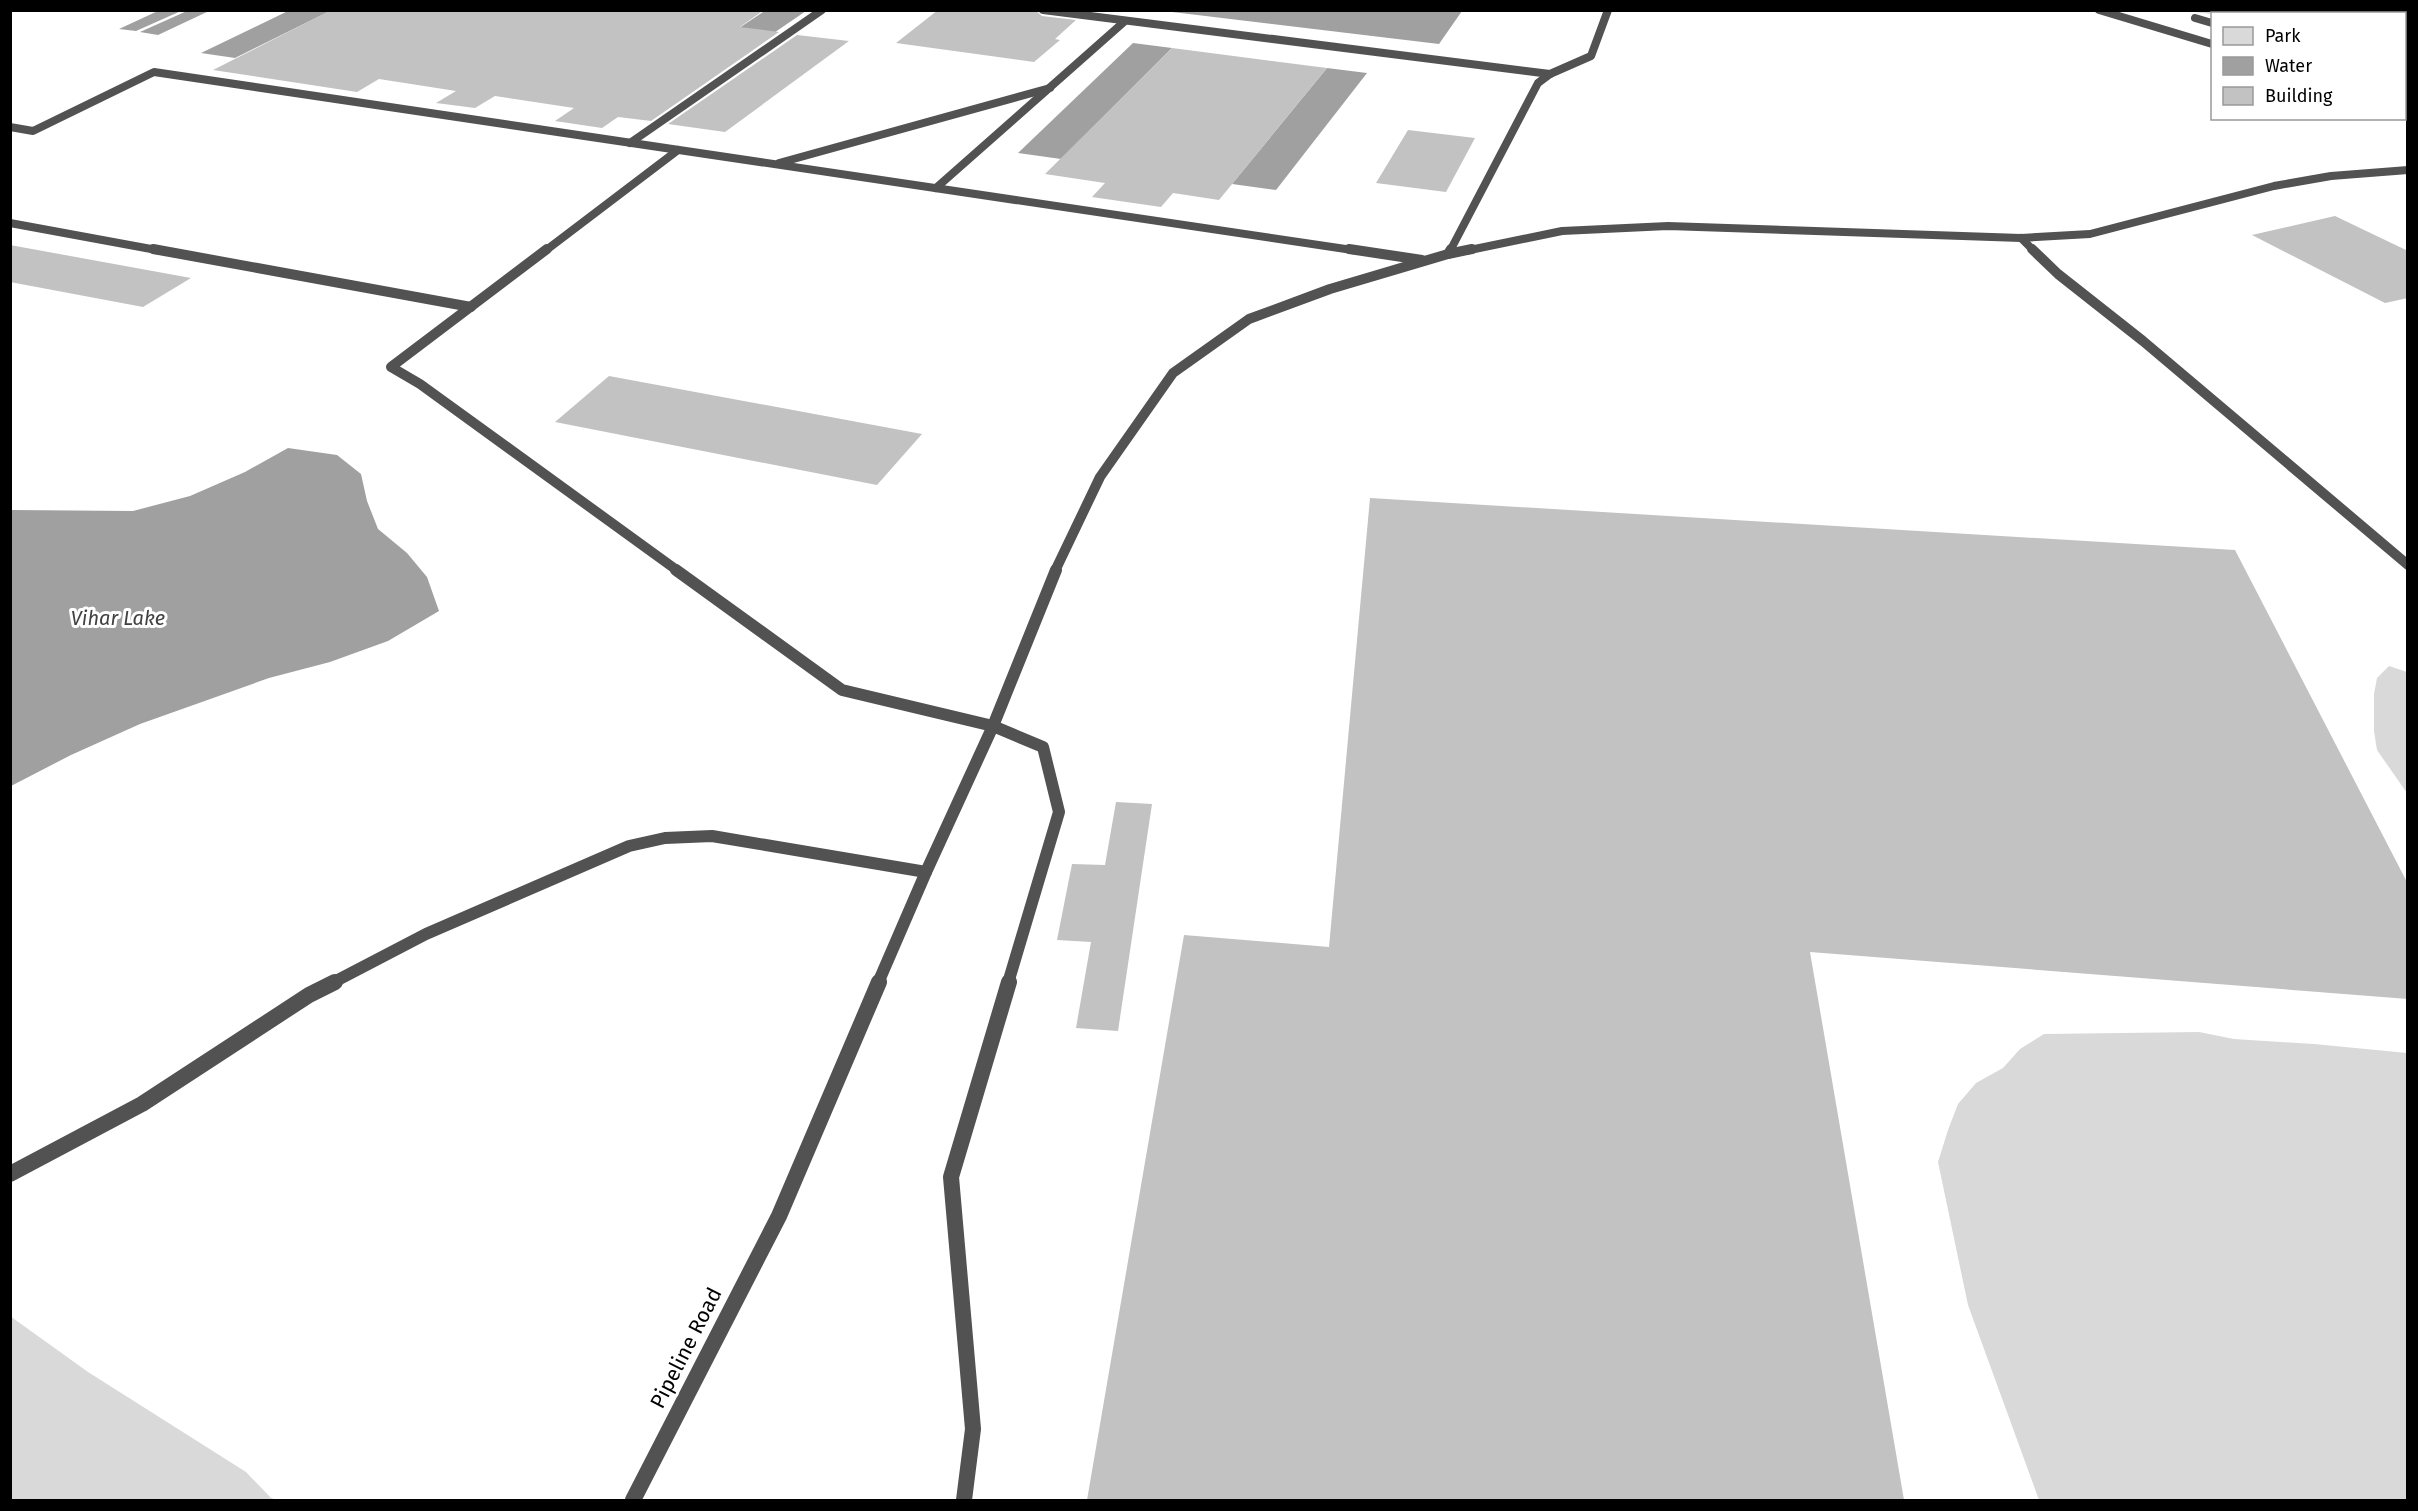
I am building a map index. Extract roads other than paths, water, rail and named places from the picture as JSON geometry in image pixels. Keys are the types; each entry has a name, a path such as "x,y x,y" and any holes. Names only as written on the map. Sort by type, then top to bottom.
{"lane":[{"path":"630,143 822,10"},
{"path":"1043,10 1550,74"},
{"path":"1448,254 1538,83 1550,74 1591,56 1608,10"},
{"path":"2099,10 2211,44"},
{"path":"2195,18 2211,23"},
{"path":"936,188 1125,21"},
{"path":"10,127 33,131 154,72 1427,261"},
{"path":"775,164 1050,88"},
{"path":"678,150 391,367 420,384 842,690 993,726 1043,747 1059,812 951,1177 973,1429 964,1500"},
{"name":"Pipeline Road","path":"633,1500 779,1216 927,872 993,726 1057,567 1100,477 1173,372 1249,319 1330,289 1448,254 1562,231 1668,226 2021,238 2090,234 2274,186 2331,176 2408,170"},
{"path":"10,223 471,307"},
{"path":"2021,238 2058,274 2143,341 2408,565"},
{"path":"10,1174 142,1104 309,994 426,934 629,846 665,838 712,836 927,872"}],"water":[{"path":"160,10 181,11 136,31 119,29"},
{"path":"187,11 209,11 158,35 140,32"},
{"path":"288,11 330,11 235,58 201,53"},
{"path":"758,11 806,11 648,119 611,114 763,12"},
{"path":"1164,11 1462,11 1439,44"},
{"path":"1133,43 1172,48 1061,159 1018,153"},
{"path":"1327,68 1367,73 1276,190 1232,184"},
{"name":"Vihar Lake","path":"288,448 337,455 361,474 367,501 378,529 407,553 427,577 439,611 388,641 330,662 269,678 140,724 71,755 11,786 11,510 133,511 190,496 245,472"}]}
